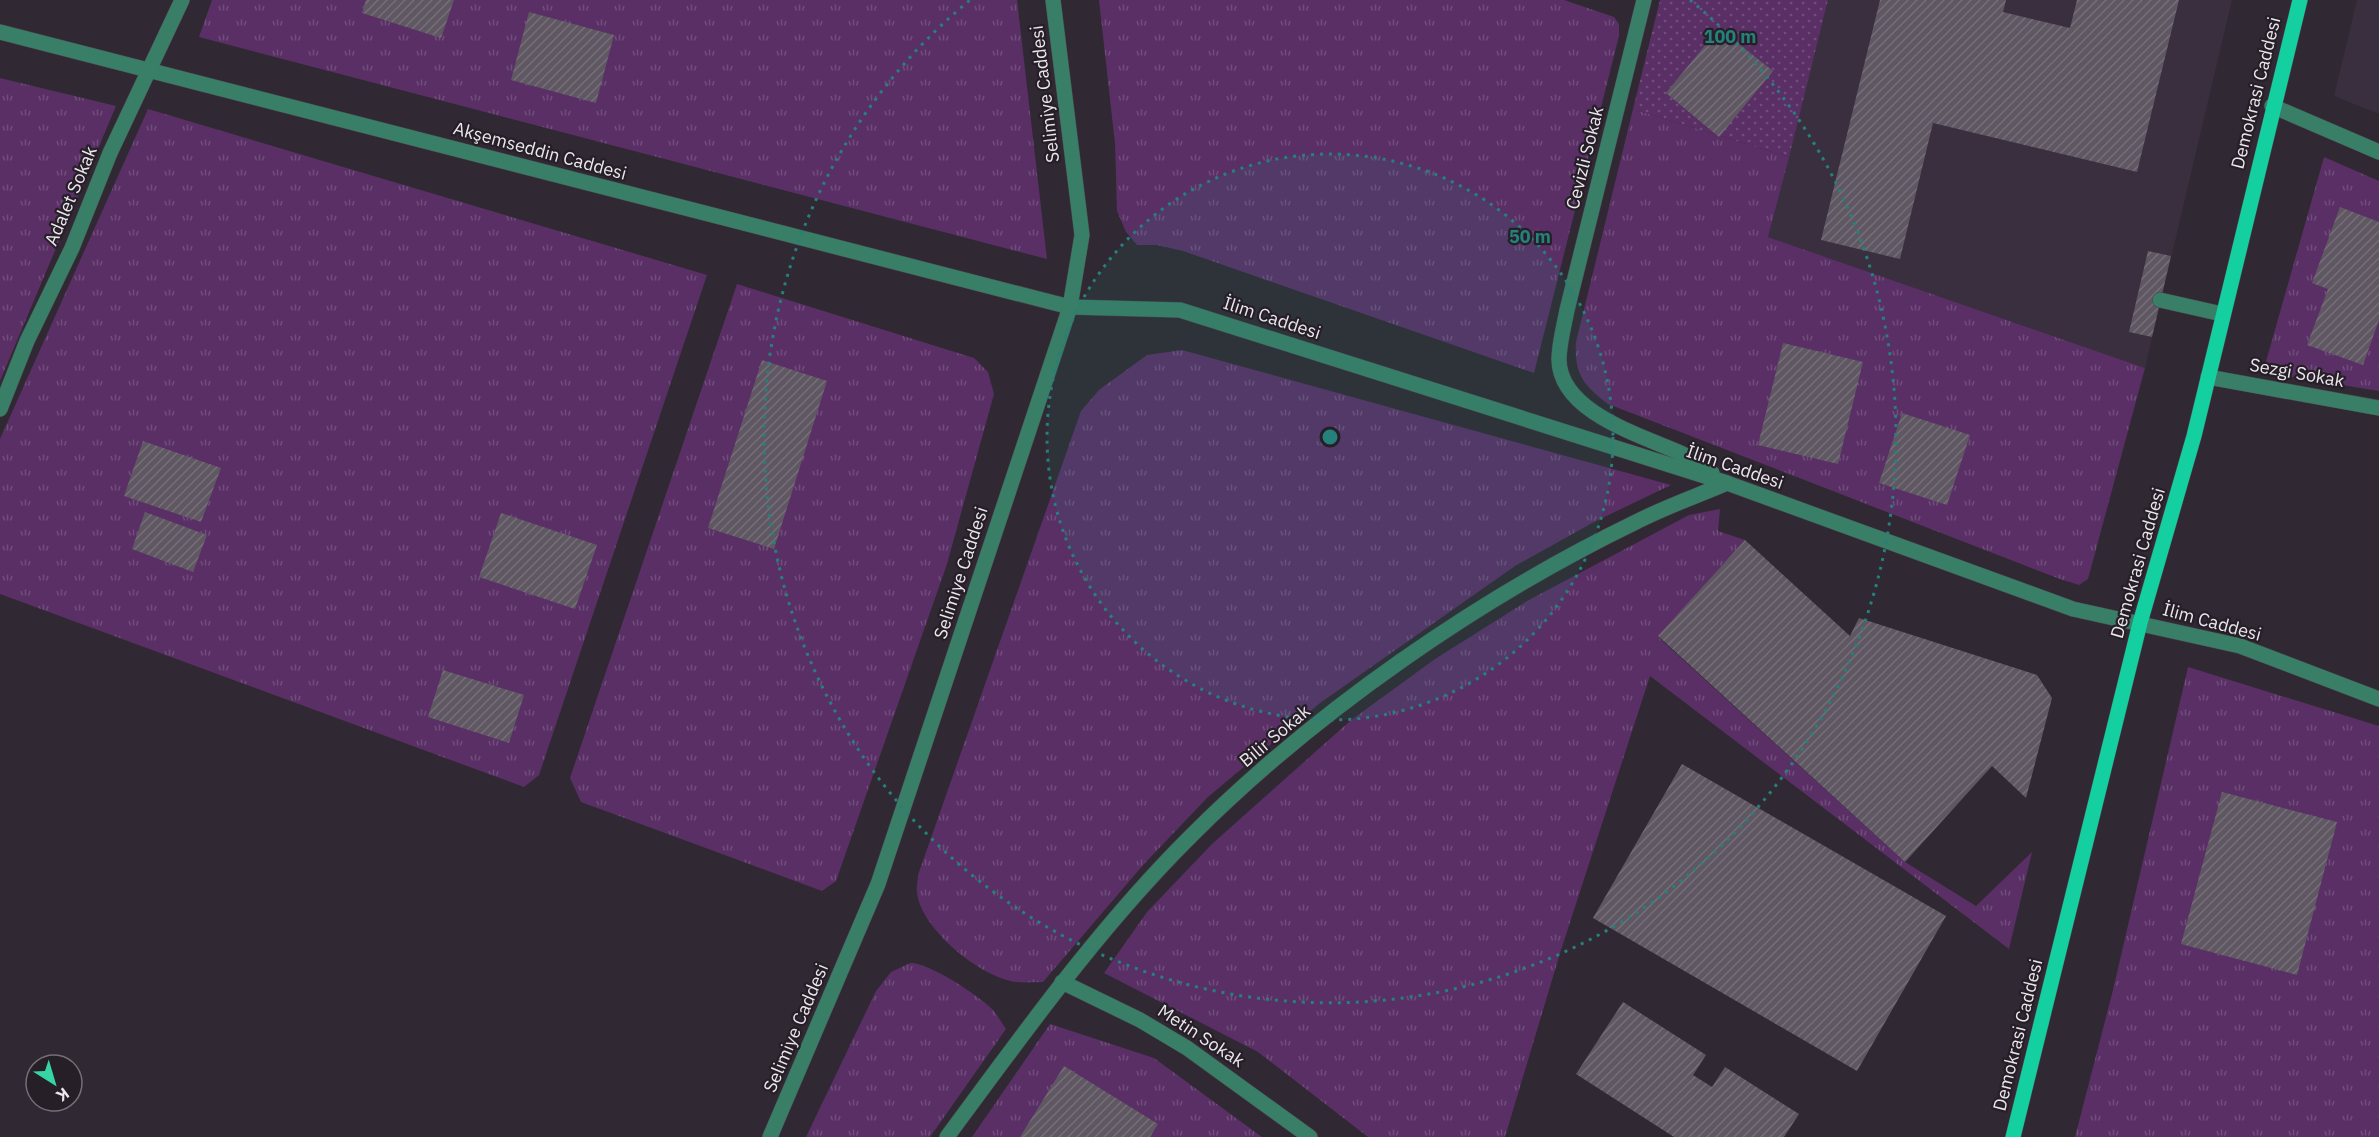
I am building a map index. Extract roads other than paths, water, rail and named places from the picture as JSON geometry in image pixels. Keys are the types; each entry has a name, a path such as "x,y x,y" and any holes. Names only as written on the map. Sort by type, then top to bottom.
{"main road":[{"name":"Demokrasi Caddesi","path":"2013,1137 2140,623 2194,436 2272,106 2300,0"}],"street":[{"name":"Adalet Sokak","path":"0,409 27,341 72,248 110,153 182,0"},
{"name":"Selimiye Caddesi","path":"770,1137 878,884 1070,307 1082,235 1053,0"},
{"name":"Cevizli Sokak","path":"1644,0 1567,310 1559,361 1567,385 1587,408 1614,424 1687,456 1727,483"},
{"name":"Akşemseddin Caddesi","path":"0,32 1070,307"},
{"path":"2272,106 2379,152"},
{"path":"2160,300 2222,314"},
{"name":"İlim Caddesi","path":"1070,307 1180,310 1727,483 2073,609 2240,646 2379,699"},
{"name":"Sezgi Sokak","path":"2208,377 2379,408"},
{"name":"Bilir Sokak","path":"947,1137 1062,982 1144,885 1192,834 1302,738 1380,678 1456,625 1544,571 1637,521 1727,483"},
{"name":"Metin Sokak","path":"1062,982 1140,1020 1178,1043 1237,1082 1310,1137"}]}
